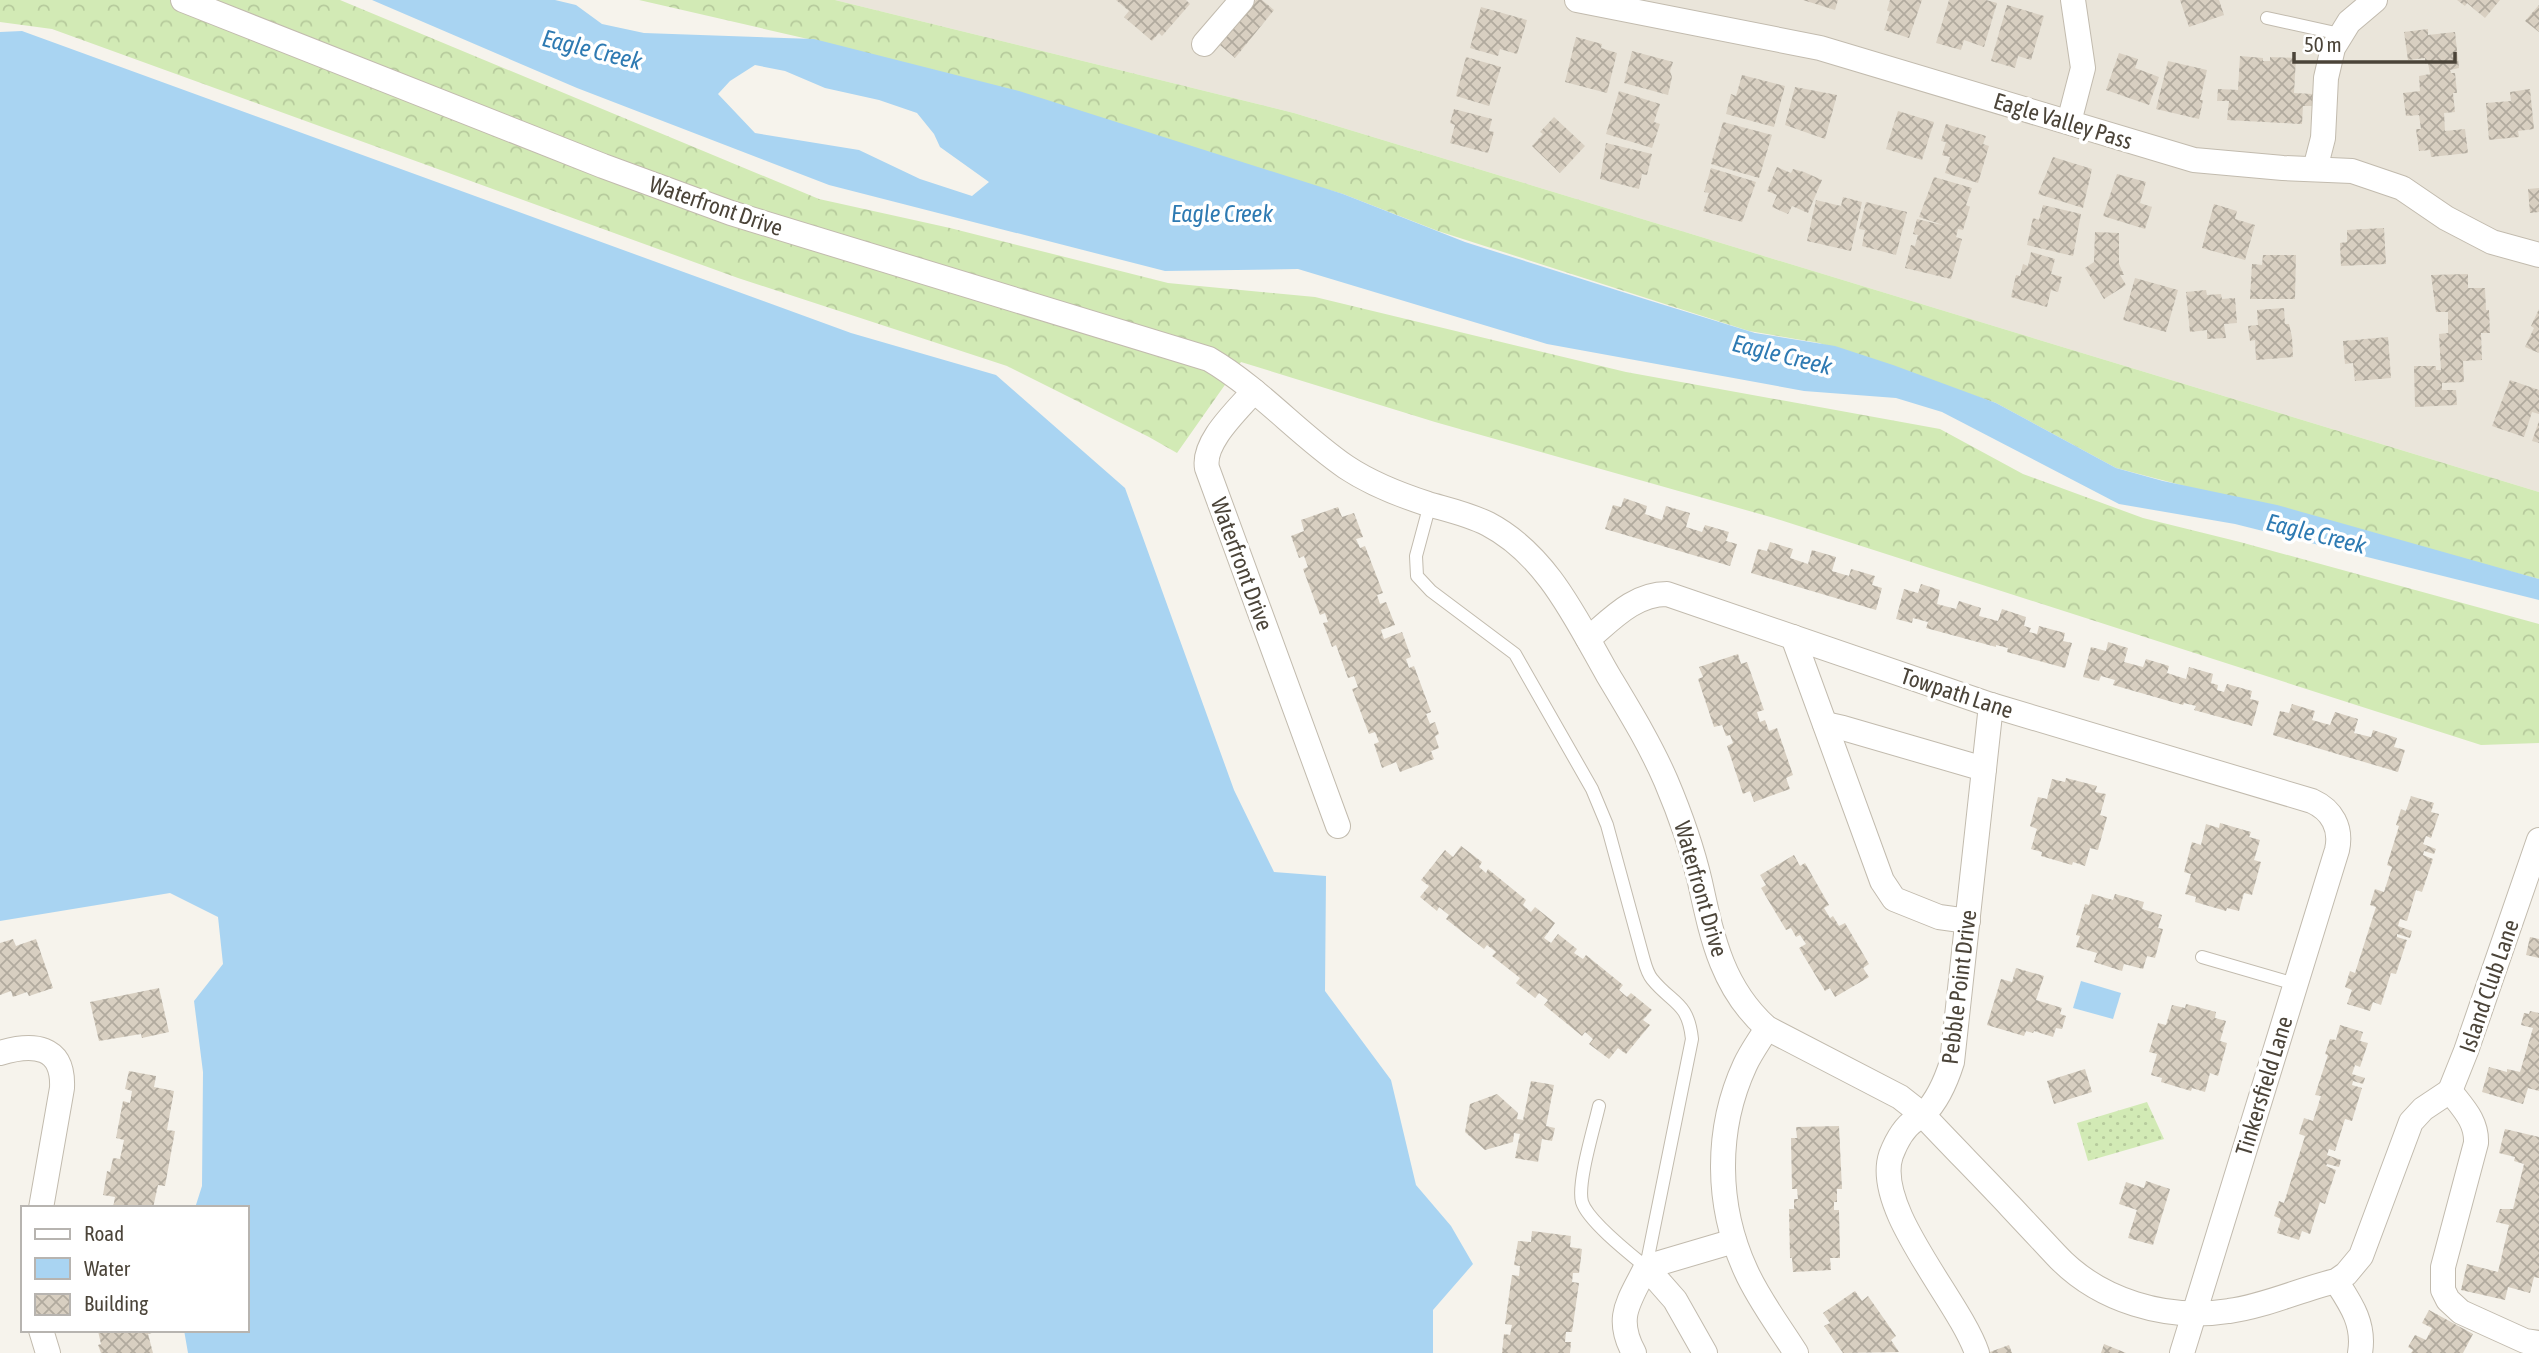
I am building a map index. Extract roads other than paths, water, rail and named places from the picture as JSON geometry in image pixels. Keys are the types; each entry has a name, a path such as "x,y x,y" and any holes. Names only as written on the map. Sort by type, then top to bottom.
{"street":[{"name":"Waterfront Drive","path":"183,0 603,166 731,213 1209,359 1255,391 1331,457 1376,484 1430,504 1462,512 1488,524 1521,548 1548,575 1646,739 1672,794 1692,852 1710,932 1720,961 1740,998 1766,1028 1900,1097 1923,1115 2054,1253 2090,1283 2135,1304 2155,1310 2194,1314 2228,1312 2336,1281"},
{"path":"1204,44 1242,0"},
{"name":"Eagle Valley Pass","path":"1577,0 1632,5 1796,41 2194,160 2352,171 2392,183 2446,218 2492,242 2539,255"},
{"path":"2069,122 2083,68 2073,0"},
{"path":"2315,169 2323,138 2326,78 2333,48 2349,22 2375,0"},
{"name":"Waterfront Drive","path":"1255,391 1221,429 1207,453 1207,468 1338,826"},
{"name":"Towpath Lane","path":"1588,639 1625,607 1645,596 1661,594 1678,597 1991,705 2312,802 2325,808 2334,819"},
{"path":"1793,637 1882,881 1894,899 1939,917 1968,921"},
{"name":"Pebble Point Drive","path":"1978,1353 1897,1211 1890,1191 1888,1172 1896,1144 1907,1127 1923,1115 1943,1087 1952,1062 1991,705"},
{"path":"1825,724 1984,769"},
{"name":"Tinkersfield Lane","path":"2182,1353 2337,850 2339,836 2334,819"},
{"name":"Island Club Lane","path":"2450,1091 2539,840"},
{"path":"1766,1028 1739,1080 1724,1138 1724,1197 1734,1241 1755,1290 1796,1353"},
{"path":"0,1053 31,1046 51,1056 61,1074 62,1088 41,1206"},
{"path":"2360,1353 2361,1330 2358,1319 2336,1281 2346,1274 2361,1256 2411,1122 2423,1109 2450,1091 2472,1119 2477,1133 2443,1267 2443,1290 2448,1300 2461,1312 2525,1341 2539,1343"},
{"path":"1634,1353 1625,1334 1624,1316 1646,1267 1734,1241"},
{"path":"1646,1267 1675,1300 1705,1353"},
{"path":"42,1332 48,1353"}],"lane":[{"path":"2267,18 2340,34"},
{"path":"1430,504 1416,556 1417,576 1431,591 1515,654 1592,789 1607,825 1650,978 1675,1000 1690,1020 1692,1039 1646,1267 1608,1236 1583,1204 1581,1187 1599,1107"},
{"path":"2202,957 2295,984"}],"water":[{"name":"Eagle Creek","path":"372,0 555,0 576,5 602,24 644,33 814,39 1019,91 1343,194 1465,242 1648,300 1755,333 1835,346 1893,365 1996,403 2116,468 2163,481 2277,505 2539,579 2539,600 2235,524 2119,504 1942,412 1896,398 1804,391 1547,344 1298,269 1165,271 829,185 577,88","holes":["755,65 785,71 825,88 879,100 917,113 934,134 940,147 989,182 972,196 920,179 859,150 755,133 718,94 730,81"]},
{"path":"22,31 851,333 996,375 1125,488 1234,790 1274,872 1326,876 1325,991 1391,1080 1416,1185 1451,1226 1473,1264 1433,1310 1433,1353 188,1353 184,1332 248,1332 248,1206 196,1206 202,1186 203,1072 194,1001 223,964 218,917 170,893 0,921 0,32"},
{"path":"2081,981 2121,993 2113,1019 2073,1008"}]}
